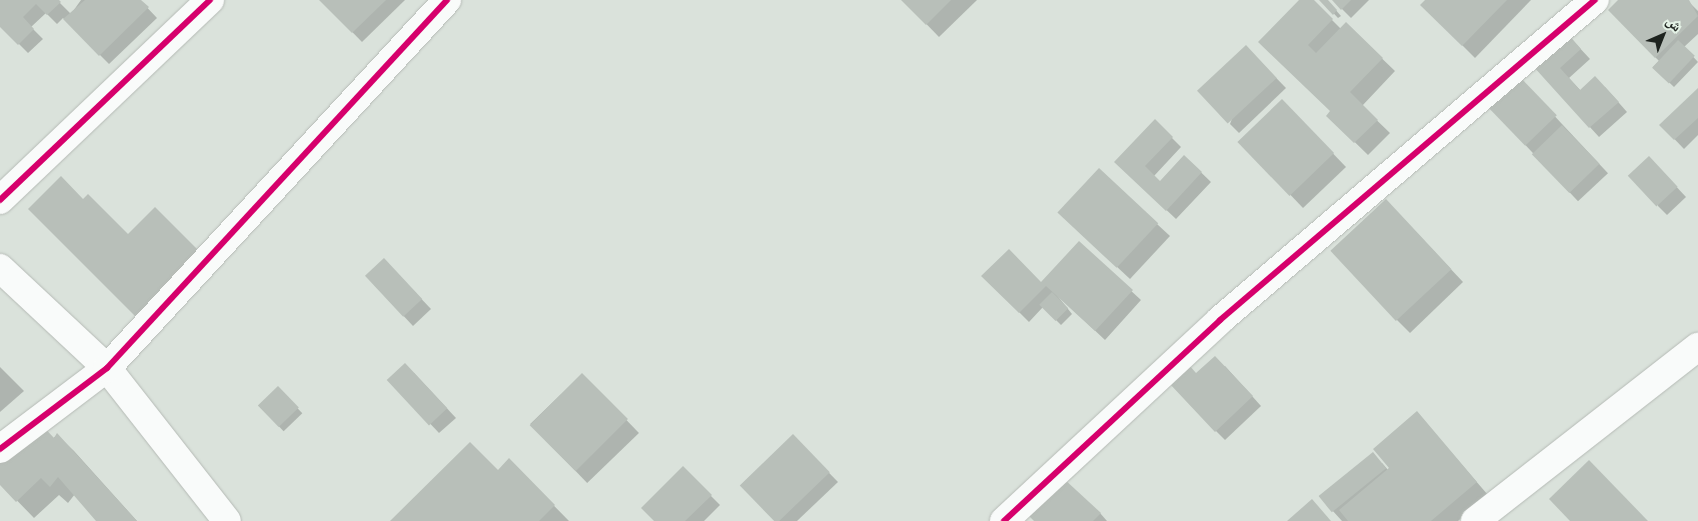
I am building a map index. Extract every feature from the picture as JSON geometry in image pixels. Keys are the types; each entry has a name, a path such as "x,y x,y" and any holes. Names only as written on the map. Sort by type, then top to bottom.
{"street":[{"path":"0,200 210,0"},
{"path":"0,449 106,368 447,0"},
{"path":"1004,521 1220,320 1595,0"},
{"path":"0,268 106,368 227,521"},
{"path":"1475,521 1698,347"}],"building":[{"path":"0,0 59,0 61,2 47,15 36,4 23,17 34,29 18,45 0,27"},
{"path":"85,0 141,0 149,7 99,56 63,19"},
{"path":"319,0 386,0 352,33"},
{"path":"901,0 951,0 926,25"},
{"path":"1299,0 1314,0 1333,19 1308,45 1316,53 1346,22 1383,58 1350,92 1378,120 1354,143 1326,116 1330,111 1258,42"},
{"path":"1319,0 1328,0 1337,10 1333,15"},
{"path":"1332,0 1351,0 1341,10"},
{"path":"1425,0 1507,0 1462,46 1420,5"},
{"path":"1618,0 1689,0 1698,16 1655,58 1608,10"},
{"path":"1568,34 1581,49 1560,68 1580,90 1595,76 1619,102 1589,128 1533,66"},
{"path":"1678,40 1695,56 1669,83 1652,68"},
{"path":"1246,45 1277,78 1228,124 1197,91"},
{"path":"1520,77 1557,115 1525,146 1488,108"},
{"path":"1698,88 1698,118 1674,140 1659,125"},
{"path":"1282,99 1334,153 1290,196 1237,142"},
{"path":"1155,119 1173,137 1145,166 1160,181 1184,155 1202,172 1166,211 1114,162"},
{"path":"1562,125 1600,164 1569,193 1532,154"},
{"path":"1649,156 1678,187 1656,206 1628,176"},
{"path":"1099,168 1158,223 1117,268 1057,213"},
{"path":"61,176 83,199 88,194 128,234 155,207 203,255 139,320 28,209"},
{"path":"1386,199 1451,269 1396,321 1330,251"},
{"path":"1079,241 1133,290 1095,331 1046,286 1019,313 981,276 1009,249 1041,282"},
{"path":"384,258 422,299 403,317 365,276"},
{"path":"1052,292 1068,308 1056,321 1039,305"},
{"path":"1215,356 1253,396 1215,432 1169,383 1189,365 1196,373"},
{"path":"405,363 447,408 429,425 387,380"},
{"path":"582,373 628,419 576,471 530,425"},
{"path":"278,386 299,408 279,427 258,405"},
{"path":"1417,411 1477,482 1431,521 1348,521 1339,510 1389,468 1373,449"},
{"path":"39,422 54,438 57,433 137,521 96,521 58,477 50,487 41,478 16,502 0,485 0,457"},
{"path":"793,434 830,472 779,521 774,521 740,485"},
{"path":"470,442 498,470 509,458 555,505 539,521 390,521"},
{"path":"1373,452 1386,468 1332,512 1319,496"},
{"path":"1589,460 1648,521 1570,521 1549,499"},
{"path":"683,466 712,495 685,521 654,521 641,508"},
{"path":"1063,478 1101,513 1093,521 1034,521 1028,515"},
{"path":"1312,499 1331,521 1287,521"}],"cycle path":[{"path":"0,200 210,0"},
{"path":"0,449 107,368 447,0"},
{"path":"1004,521 1220,320 1595,0"}]}
